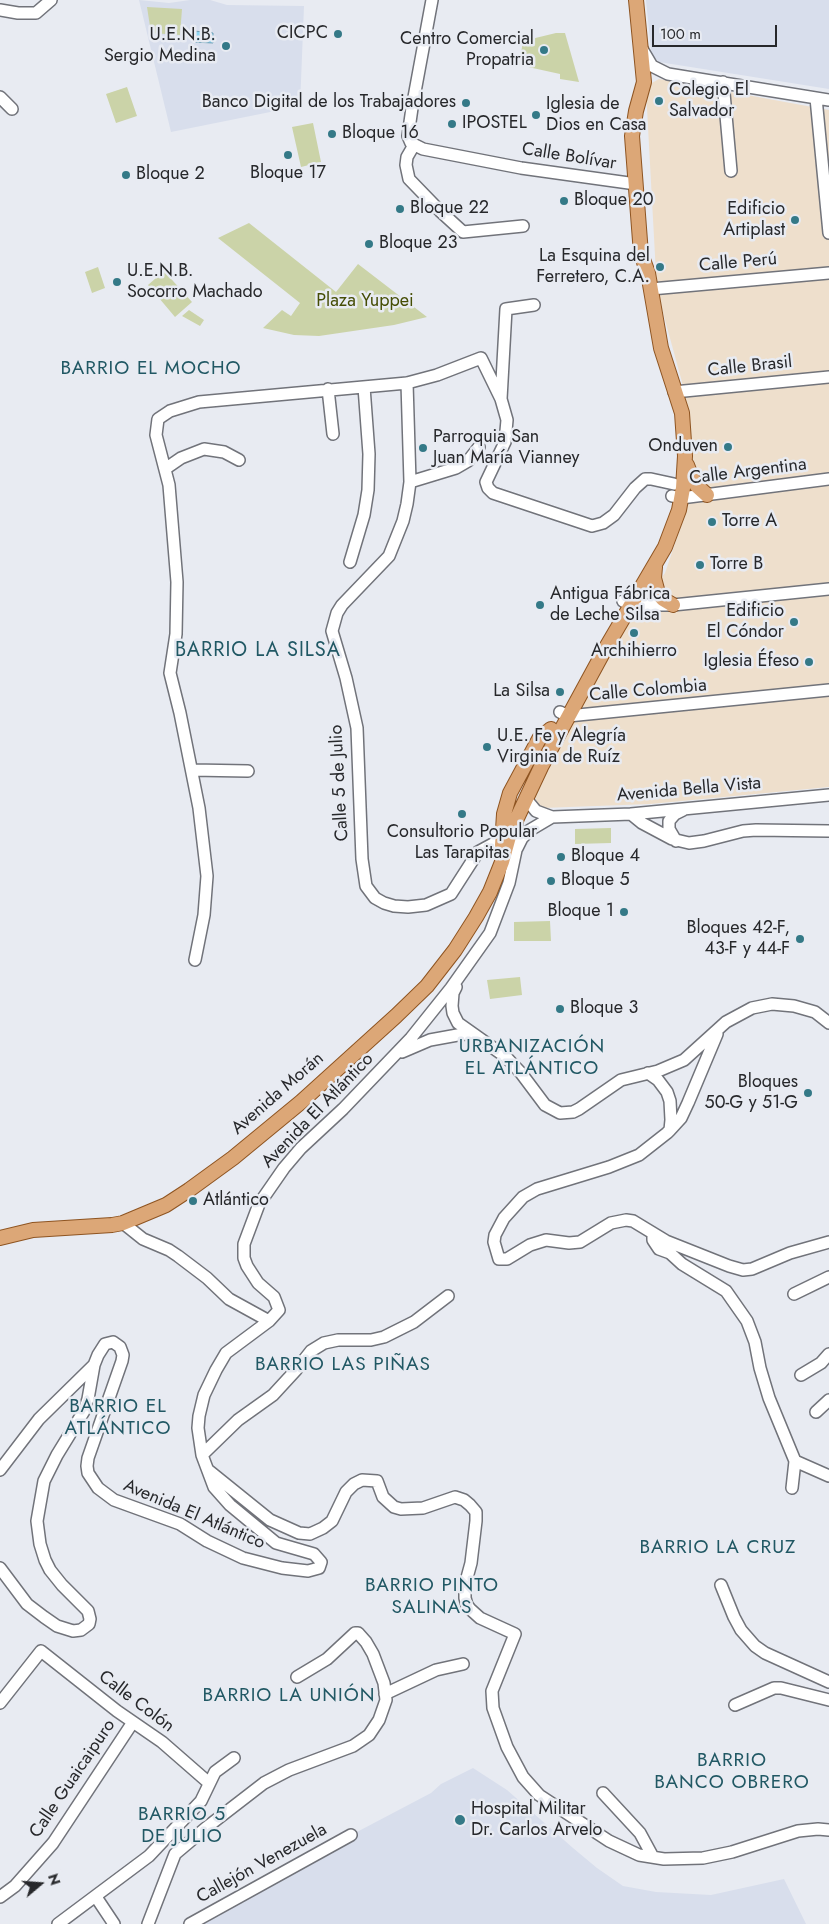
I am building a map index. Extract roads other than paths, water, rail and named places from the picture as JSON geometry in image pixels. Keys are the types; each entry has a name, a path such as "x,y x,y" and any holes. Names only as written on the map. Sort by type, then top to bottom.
{"main road":[{"path":"627,0 634,82 642,88"},
{"path":"636,0 641,45 642,88 632,136 641,254 648,272 661,348 682,413 685,456 692,478 697,486 707,495"},
{"path":"636,120 641,135 650,254 648,272"},
{"path":"526,799 523,793 526,776 551,730 564,714 672,528 676,492 676,456 672,414 674,392"},
{"path":"676,492 685,456"},
{"path":"659,549 654,578 658,593 663,599 673,605"},
{"path":"627,603 655,564"},
{"name":"Avenida Morán","path":"0,1238 33,1230 123,1223 178,1198 233,1158 301,1102 396,1016 427,986 455,950 483,904 502,862 510,833 564,714"},
{"name":"Avenida Morán","path":"502,862 504,814 517,778 539,738 551,730"},
{"path":"517,778 514,792 517,818"}],"street":[{"path":"0,10 18,13 36,12 50,0"},
{"path":"432,0 408,136 412,144 406,165 410,179 463,232 523,226"},
{"path":"641,45 652,66 668,74 829,100"},
{"path":"642,88 650,78 668,74"},
{"path":"723,82 731,171"},
{"path":"0,97 12,109"},
{"path":"816,98 829,233"},
{"name":"Calle Bolívar","path":"412,144 423,150 522,168 636,184"},
{"name":"Calle Perú","path":"651,289 829,272"},
{"path":"500,399 506,310 534,305"},
{"path":"195,960 204,915 207,876 202,828 192,770 170,673 176,634 176,582 170,503 165,469 156,435 158,419 170,411 199,402 407,383 437,375 481,358 505,410 508,430 505,442 486,482 488,488 493,493 592,526 603,523 614,515 635,488 645,479 651,478 676,492"},
{"name":"Calle Brasil","path":"674,392 829,377"},
{"name":"Calle 5 de Julio","path":"407,383 410,482 408,504 403,521 388,556 342,605 337,613 332,631 346,678 357,728 362,860 366,886 375,898 384,903 408,907 426,905 451,894 478,852 502,839"},
{"path":"350,562 364,515 368,490 369,454 364,387"},
{"path":"328,389 333,434"},
{"path":"410,482 456,468 468,461 480,447"},
{"path":"165,469 181,458 204,449 215,449 239,460"},
{"name":"Calle Argentina","path":"676,492 707,495 829,479"},
{"path":"627,603 673,605 829,589"},
{"name":"Calle Colombia","path":"564,714 829,690"},
{"path":"192,770 248,771"},
{"name":"Avenida Bella Vista","path":"516,850 522,838 530,830 552,817 631,814 829,795"},
{"path":"526,799 536,811 552,817"},
{"path":"676,841 669,829 669,821 674,814 690,807"},
{"path":"631,814 642,823 676,841 689,843 756,830 829,831"},
{"name":"Avenida El Atlántico","path":"0,1568 27,1604 58,1626 73,1631 81,1630 89,1624 88,1611 62,1585 44,1560 37,1521 44,1481 57,1455 84,1411 98,1355 104,1344 113,1342 117,1344 123,1354 122,1361 88,1458 87,1466 92,1481 106,1495 180,1524 207,1541 243,1558 282,1568 308,1571 319,1568 321,1562 314,1554 276,1542 245,1518 214,1487 202,1455 198,1428 204,1395 226,1353 269,1321 279,1310 278,1303 253,1276 244,1258 244,1244 259,1204 292,1158 396,1055 434,1011 490,933 509,883 516,850 517,818"},
{"path":"466,967 453,993 453,1013 458,1023 506,1057 521,1073 545,1105 560,1113 573,1112 579,1109 621,1080 667,1068 684,1060 726,1022 743,1012 763,1005 794,1006 815,1012 829,1023"},
{"path":"720,1028 714,1038 681,1118 670,1130 657,1143 639,1155 601,1170 536,1189 523,1197 504,1218 495,1235 494,1242 499,1259 503,1260 537,1242 546,1240 569,1243 580,1242 619,1220 633,1221 653,1234 698,1254 743,1270 752,1269 790,1253 829,1242"},
{"path":"396,1055 430,1040 457,1035 475,1035"},
{"path":"648,1073 658,1080 667,1092 671,1109 670,1130"},
{"path":"123,1223 143,1239 170,1250 207,1278 229,1299 269,1321"},
{"path":"653,1234 653,1240 659,1249 670,1253 682,1264 726,1291 742,1312 752,1332 769,1398 795,1461 792,1488"},
{"path":"794,1294 829,1277"},
{"path":"202,1455 238,1420 273,1395 311,1351 324,1343 338,1340 371,1340 384,1337 414,1322 448,1296"},
{"path":"801,1376 820,1364 829,1354"},
{"path":"0,1470 39,1419 94,1365"},
{"path":"816,1412 829,1400"},
{"path":"795,1461 829,1476"},
{"path":"206,1468 266,1516 299,1533 310,1534 324,1528 332,1521 346,1492 354,1484 362,1480 376,1481 383,1497 394,1507 401,1509 417,1509 455,1498 464,1500 470,1505 476,1512 476,1521 471,1563 465,1585 467,1605 480,1618 516,1634 493,1684 492,1697 496,1717 514,1764 532,1787 546,1800 609,1841 639,1855 682,1859 714,1857 798,1831 829,1830"},
{"path":"721,1585 741,1630 755,1646 775,1658 829,1682"},
{"path":"148,1924 175,1854 264,1783 289,1770 353,1746 370,1735 383,1712 386,1700 377,1663 361,1635 355,1633 327,1659 297,1676"},
{"name":"Calle Colón","path":"0,1703 41,1651 162,1742 209,1783"},
{"path":"385,1694 436,1670 464,1664"},
{"path":"734,1705 774,1688 829,1700"},
{"name":"Calle Guaicaipuro","path":"0,1897 16,1886 53,1843 133,1722"},
{"path":"58,1924 149,1856 192,1812 220,1768 234,1758"},
{"path":"603,1793 640,1833 653,1857"},
{"path":"192,1812 207,1827"},
{"name":"Callejón Venezuela","path":"190,1924 351,1834"},
{"path":"149,1856 175,1854"},
{"path":"96,1897 114,1924"}],"water":[{"path":"194,31 213,33 213,43 193,42"}],"place":[{"name":"CICPC","path":"338,34"},
{"name":"U.E.N.B. Sergio Medina","path":"226,46"},
{"name":"Centro Comercial Propatria","path":"544,50"},
{"name":"Colegio El Salvador","path":"659,101"},
{"name":"Banco Digital de los Trabajadores","path":"466,103"},
{"name":"Iglesia de Dios en Casa","path":"536,115"},
{"name":"IPOSTEL","path":"452,124"},
{"name":"Bloque 16","path":"332,134"},
{"name":"Bloque 17","path":"288,155"},
{"name":"Bloque 2","path":"126,175"},
{"name":"Bloque 20","path":"564,201"},
{"name":"Bloque 22","path":"400,209"},
{"name":"Edificio Artiplast","path":"795,220"},
{"name":"Bloque 23","path":"369,244"},
{"name":"La Esquina del Ferretero, C.A.","path":"660,267"},
{"name":"U.E.N.B. Socorro Machado","path":"117,282"},
{"name":"Onduven","path":"728,447"},
{"name":"Parroquia San Juan María Vianney","path":"423,448"},
{"name":"Torre A","path":"712,522"},
{"name":"Torre B","path":"700,565"},
{"name":"Antigua Fábrica de Leche Silsa","path":"540,605"},
{"name":"Edificio El Cóndor","path":"794,622"},
{"name":"Archihierro","path":"634,633"},
{"name":"Iglesia Éfeso","path":"809,662"},
{"name":"La Silsa","path":"560,692"},
{"name":"U.E. Fe y Alegría Virginia de Ruíz","path":"487,747"},
{"name":"Consultorio Popular Las Tarapitas","path":"462,814"},
{"name":"Bloque 4","path":"561,857"},
{"name":"Bloque 5","path":"551,881"},
{"name":"Bloque 1","path":"624,912"},
{"name":"Bloques 42-F, 43-F y 44-F","path":"800,939"},
{"name":"Bloque 3","path":"560,1009"},
{"name":"Bloques 50-G y 51-G","path":"808,1093"},
{"name":"Atlántico","path":"193,1201"},
{"name":"Hospital Militar Dr. Carlos Arvelo","path":"460,1820"}],"district":[{"name":"BARRIO EL MOCHO","path":"151,369"},
{"name":"BARRIO LA SILSA","path":"258,651"},
{"name":"URBANIZACIÓN EL ATLÁNTICO","path":"532,1058"},
{"name":"BARRIO LAS PIÑAS","path":"343,1365"},
{"name":"BARRIO EL ATLÁNTICO","path":"118,1418"},
{"name":"BARRIO LA CRUZ","path":"718,1548"},
{"name":"BARRIO PINTO SALINAS","path":"432,1597"},
{"name":"BARRIO LA UNIÓN","path":"289,1696"},
{"name":"BARRIO BANCO OBRERO","path":"732,1772"},
{"name":"BARRIO 5 DE JULIO","path":"182,1826"}],"park label":[{"name":"Plaza Yuppei","path":"365,302"}]}
